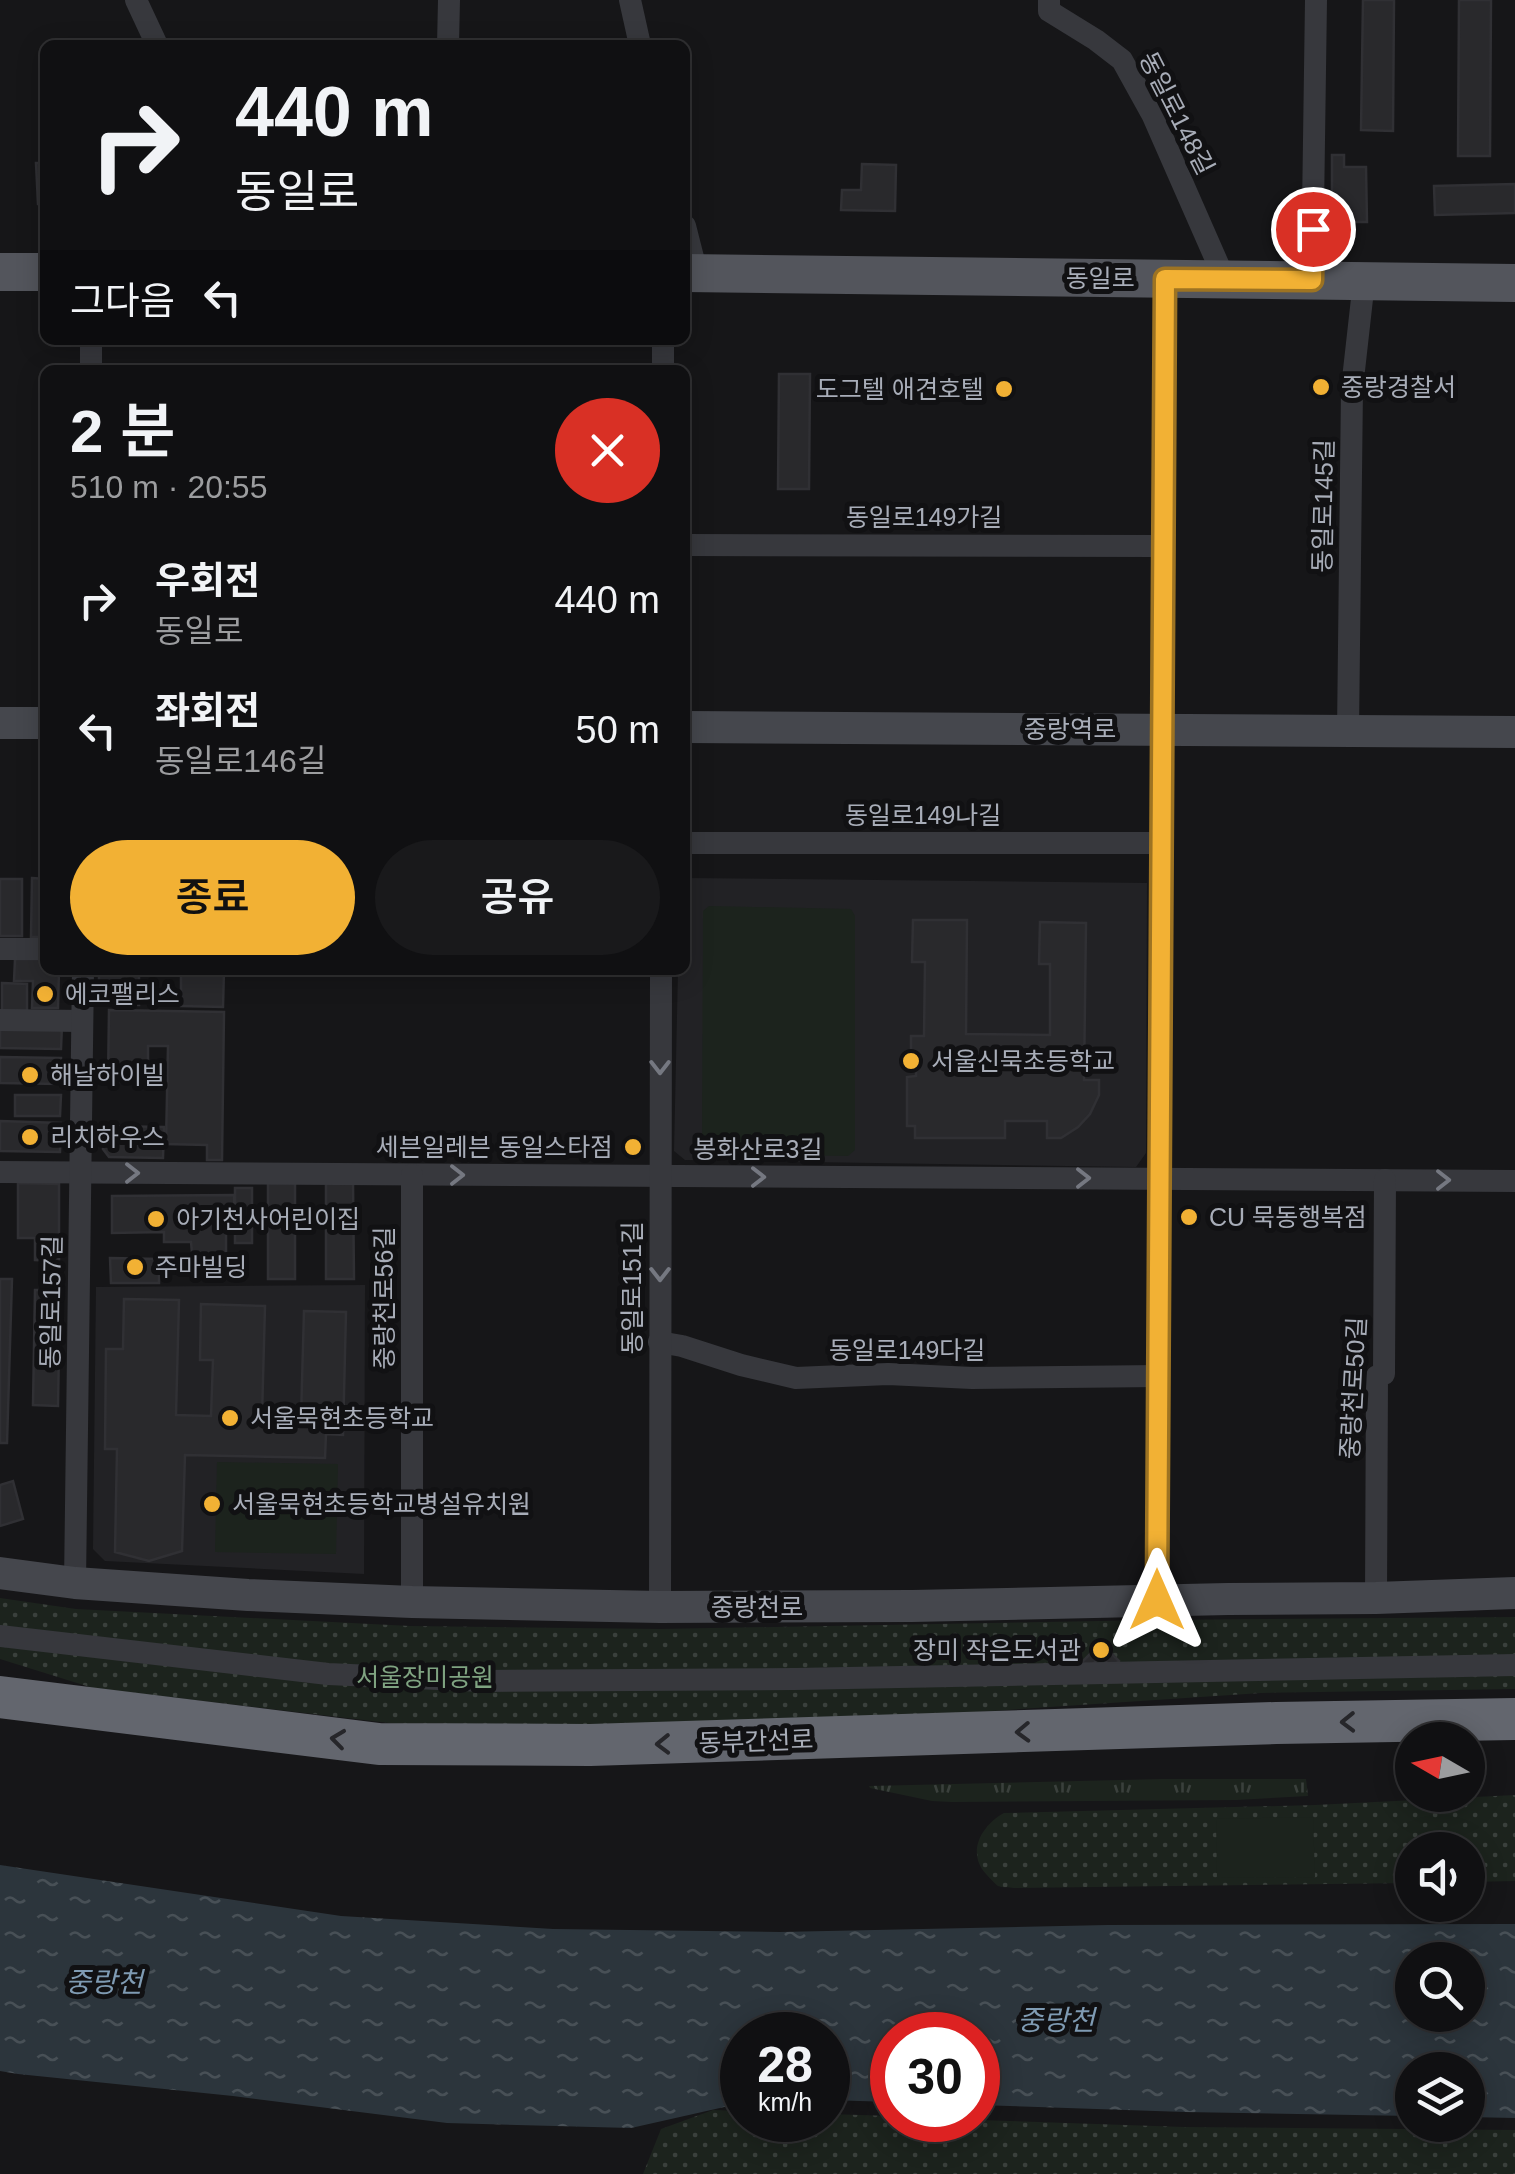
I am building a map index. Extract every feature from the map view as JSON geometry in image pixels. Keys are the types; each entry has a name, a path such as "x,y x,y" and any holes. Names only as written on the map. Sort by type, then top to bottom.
{"highway":[{"path":"0,1667 158,1716"},
{"name":"동부간선로","path":"0,1697 378,1744 590,1746 1276,1723 1515,1720"}],"main road":[{"path":"0,272 40,272"},
{"name":"동일로","path":"691,273 1515,283"},
{"path":"0,723 40,723"},
{"name":"중랑역로","path":"690,728 1515,732"},
{"name":"중랑천로","path":"0,1573 75,1584 265,1596 660,1607 912,1606 1515,1593"}],"street":[{"path":"136,0 155,40"},
{"path":"448,40 449,0"},
{"path":"630,0 639,40"},
{"name":"동일로148길","path":"1049,0 1049,11 1122,60 1153,116 1225,280"},
{"path":"1312,280 1316,0"},
{"path":"1157,1600 1165,279"},
{"name":"동일로145길","path":"1348,732 1352,388 1364,281"},
{"name":"동일로149가길","path":"690,545 1163,546"},
{"name":"동일로149나길","path":"690,843 1162,843"},
{"path":"0,949 40,949"},
{"name":"동일로157길","path":"75,1584 83,975"},
{"name":"동일로151길","path":"660,1607 661,975"},
{"path":"0,1020 82,1021"},
{"name":"봉화산로3길","path":"0,1172 1515,1181"},
{"name":"중랑천로56길","path":"412,1175 412,1602"},
{"name":"중랑천로50길","path":"1376,1598 1378,1376 1384,1374 1386,1180"},
{"name":"동일로149다길","path":"660,1342 796,1378 888,1374 972,1378 1159,1376"},
{"path":"0,1636 328,1674 483,1682 1515,1666"}],"shaded area":[{"name":"서울신묵초등학교","path":"690,878 1147,883 1146,1153 1136,1167 685,1160 674,1151 678,975 690,975"},
{"name":"서울묵현초등학교","path":"365,1285 364,1574 105,1561 93,1549 96,1287"}],"green space":[{"path":"709,906 851,909 855,916 855,1150 848,1156 709,1154 702,1144 703,911"},
{"path":"217,1462 338,1464 336,1554 215,1552"},
{"name":"서울장미공원","path":"0,1598 76,1609 410,1626 660,1629 1515,1617 1515,1689 1261,1693 720,1729 423,1727 93,1688 0,1659"},
{"path":"1306,1779 1308,1796 952,1802 869,1786"},
{"path":"1515,1795 1515,1881 1485,1882 1485,1832 1395,1832 1395,1883 1014,1888 997,1885 977,1857 983,1832 1004,1813 1395,1801 1395,1812 1485,1812 1485,1796"},
{"path":"1313,1817 1315,1877 1217,1878 1216,1819"},
{"path":"713,2110 720,2110 720,2142 850,2142 850,2115 870,2115 870,2142 1000,2142 1000,2121 1395,2129 1395,2142 1485,2142 1485,2130 1515,2130 1515,2174 643,2174 661,2129"}],"water":[{"name":"중랑천","path":"0,1865 341,1916 553,1929 780,1932 1108,1925 1515,1924 1515,2118 1485,2117 1485,2052 1395,2052 1395,2116 1000,2106 1000,2012 870,2012 870,2101 850,2101 850,2012 720,2012 720,2108 631,2128 447,2123 0,2071"}],"building":[{"path":"1363,0 1394,0 1393,131 1361,130"},
{"path":"1459,0 1491,0 1490,156 1458,156"},
{"path":"1332,155 1344,155 1344,167 1366,167 1367,222 1332,222"},
{"path":"36,163 40,163 40,204"},
{"path":"862,164 896,165 895,211 841,210 842,190 861,190"},
{"path":"1515,184 1515,213 1435,215 1434,186"},
{"path":"779,374 810,374 809,489 778,489"},
{"path":"32,878 40,879 40,937 31,937"},
{"path":"0,879 22,879 22,936 0,936"},
{"path":"913,920 967,920 966,1034 1050,1035 1050,964 1039,964 1040,922 1086,923 1084,1080 1099,1080 1099,1095 1078,1127 1061,1138 1047,1138 1047,1121 1005,1121 1005,1138 915,1138 915,1126 907,1126 907,1077 916,1076 916,1065 911,1065 911,1036 924,1036 925,962 912,962"},
{"name":"에코팰리스","path":"15,959 40,959 40,975 59,975 58,1008 32,1008 33,981 14,981"},
{"path":"99,975 139,975 139,1005 99,1004"},
{"path":"181,975 224,975 223,1007 181,1006"},
{"path":"2,983 27,984 27,1011 2,1011"},
{"path":"109,1010 224,1012 222,1160 207,1160 207,1145 166,1144 168,1046 148,1046 148,1082 108,1082"},
{"path":"0,1024 62,1025 61,1049 0,1048"},
{"name":"해날하이빌","path":"0,1057 61,1058 60,1084 0,1083"},
{"path":"15,1095 61,1095 60,1116 15,1116"},
{"name":"리치하우스","path":"0,1121 61,1123 60,1152 0,1151"},
{"path":"103,1126 164,1127 163,1158 109,1157 103,1149"},
{"path":"18,1183 59,1184 59,1261 35,1260 35,1238 18,1238"},
{"path":"268,1183 295,1183 295,1279 268,1279"},
{"path":"326,1183 353,1183 354,1279 326,1279"},
{"path":"235,1188 252,1188 252,1243 235,1243"},
{"path":"234,1195 235,1229 226,1229 226,1275 194,1275 191,1242 164,1242 164,1232 112,1233 112,1196"},
{"name":"주마빌딩","path":"110,1258 159,1259 159,1283 111,1283"},
{"path":"0,1279 12,1279 7,1443 0,1443"},
{"path":"35,1290 60,1290 58,1406 33,1405"},
{"path":"124,1299 179,1300 176,1415 211,1416 213,1360 200,1360 201,1304 265,1306 262,1417 301,1418 304,1311 346,1312 343,1435 326,1434 325,1458 185,1455 182,1551 149,1561 115,1552 117,1449 105,1449 106,1349 123,1349"},
{"path":"13,1481 23,1519 0,1526 0,1485"},
{"name":"장미 작은도서관","path":"1101,1643 1119,1661 1112,1668 1101,1656 1089,1668 1076,1668"}],"place":[{"name":"중랑경찰서","path":"1321,387"},
{"name":"도그텔 애견호텔","path":"1004,389"},
{"name":"에코팰리스","path":"45,994"},
{"name":"서울신묵초등학교","path":"911,1061"},
{"name":"해날하이빌","path":"30,1075"},
{"name":"리치하우스","path":"30,1137"},
{"name":"세븐일레븐 동일스타점","path":"633,1147"},
{"name":"CU 묵동행복점","path":"1189,1217"},
{"name":"아기천사어린이집","path":"156,1219"},
{"name":"주마빌딩","path":"135,1267"},
{"name":"서울묵현초등학교","path":"230,1418"},
{"name":"서울묵현초등학교병설유치원","path":"212,1504"},
{"name":"장미 작은도서관","path":"1101,1650"}],"route":[{"path":"1157,1600 1165,279 1312,280 1313,229"}]}
